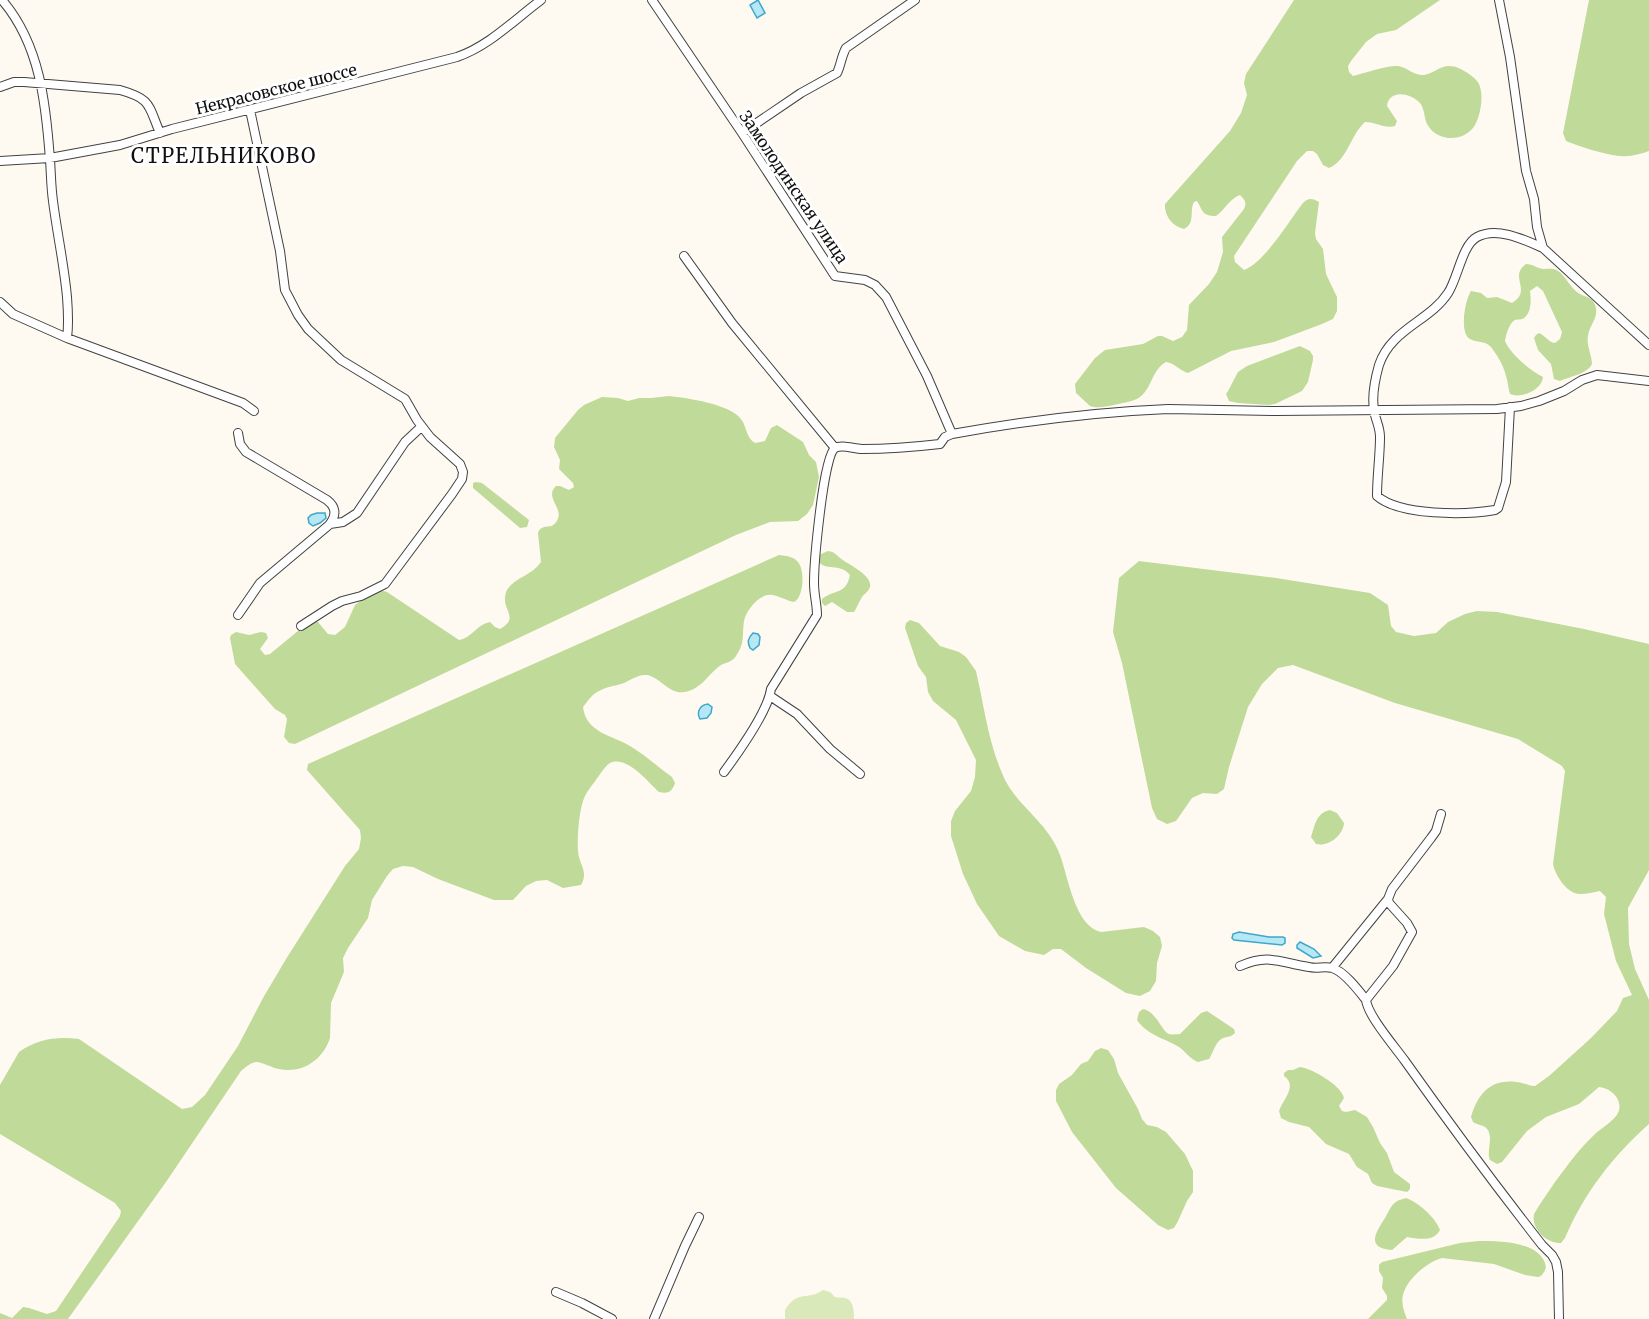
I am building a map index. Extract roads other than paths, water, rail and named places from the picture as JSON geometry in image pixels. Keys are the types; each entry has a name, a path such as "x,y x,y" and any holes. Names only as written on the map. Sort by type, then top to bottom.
{"street":[{"path":"2,0 30,44 41,84 50,158 52,198 66,286 67,338"},
{"name":"Некрасовское шоссе","path":"0,161 50,158 120,145 457,57 485,43 541,0"},
{"name":"Замолодинская улица","path":"652,0 835,276 865,280 875,285 886,297 927,376 952,434"},
{"path":"742,133 801,93 837,74 846,48 915,0"},
{"path":"1499,0 1510,57 1526,171 1543,248"},
{"path":"0,87 14,82 120,90 136,94 146,101 160,133"},
{"path":"250,110 280,251 285,290 298,315 308,329 341,360 405,399 421,427 460,464 463,472 462,479 385,584 362,596 342,601 301,626"},
{"path":"1510,407 1506,482 1498,508 1490,511 1445,514 1393,505 1377,496 1380,425 1374,410 1376,379 1383,356 1400,334 1437,306 1448,293 1471,242 1479,236 1503,234 1519,237 1543,248 1649,345"},
{"path":"684,255 732,323 835,448"},
{"path":"0,302 14,314 67,338 243,403 254,411"},
{"path":"724,772 747,737 770,696 771,689 818,615 814,595 817,543 824,483 830,454 835,448 871,449 940,444 945,437 952,434 1070,416 1123,411 1441,410 1510,407 1539,401 1597,375 1649,381"},
{"path":"330,524 344,522 357,513 405,442 421,427"},
{"path":"238,434 240,444 246,452 331,503 335,511 330,524 265,578 238,615"},
{"path":"770,696 796,714 847,765 860,774"},
{"path":"1332,968 1388,898 1397,881 1436,831 1441,814"},
{"path":"1366,1000 1393,966 1412,932 1404,919 1392,907 1388,898"},
{"path":"1240,966 1270,959 1308,967 1332,968 1358,988 1376,1022 1441,1112 1552,1255 1558,1272 1559,1319"},
{"path":"654,1319 699,1217"},
{"path":"556,1292 612,1319"}],"water":[{"path":"758,0 765,13 757,18 750,5"},
{"path":"317,513 325,513 326,518 313,526 309,523 308,518"},
{"path":"753,633 760,637 759,645 753,650 748,642"},
{"path":"708,704 712,707 711,713 707,718 700,719 698,714 700,709"},
{"path":"1239,932 1283,937 1285,943 1282,945 1234,940 1233,934"},
{"path":"1300,942 1314,949 1321,956 1313,958 1297,948"}],"district":[{"name":"СТРЕЛЬНИКОВО","path":"224,155"}]}
